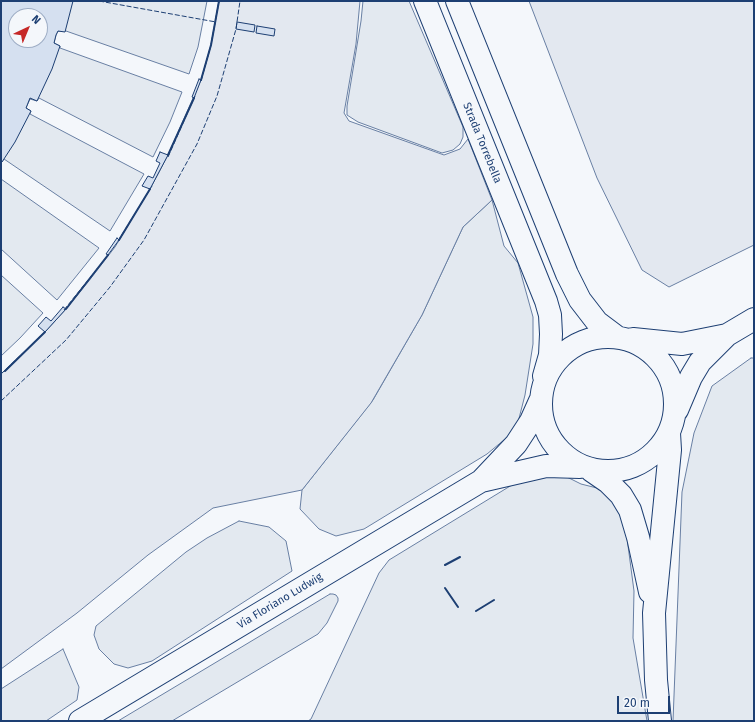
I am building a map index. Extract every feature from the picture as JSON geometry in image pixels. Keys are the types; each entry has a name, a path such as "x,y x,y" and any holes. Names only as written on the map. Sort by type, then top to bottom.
{"main road":[{"name":"Strada Torrebella","path":"425,1 540,284 550,315 550,354 541,393"},
{"path":"457,1 567,274 580,300 597,322 621,338 640,346 655,356 669,374 675,393 676,412"},
{"path":"660,721 656,680 654,613 670,450 670,433 676,412 691,377 700,362 727,335 754,319"},
{"path":"481,481 516,444 531,421 550,370 563,355 578,344 596,338 621,338 682,344 727,335"},
{"path":"541,393 543,420 551,440 564,456 608,482 621,495 630,510 638,537 654,613"},
{"path":"481,481 546,466 608,472 623,470 642,463 659,449 670,433"},
{"name":"Via Floriano Ludwig","path":"80,721 481,481"}],"shaded area":[{"path":"1,1 207,1 198,47 189,74 66,31 58,31 56,35 54,43 60,46 60,48 182,92 170,122 153,157 39,98 37,101 30,99 26,108 31,111 30,114 144,174 110,231 4,159 2,162"},
{"path":"219,1 360,1 356,44 344,113 349,121 444,155 460,149 468,139 492,200 463,227 422,315 371,403 302,490 213,508 148,555 77,613 1,669 1,374 45,332 88,282 115,247 150,189 168,155 201,80 211,45"},
{"path":"363,1 409,1 463,127 463,137 460,144 453,150 442,153 358,122 347,115 347,106"},
{"path":"529,1 754,1 754,245 669,287 642,270 597,178"},
{"path":"1,179 99,248 57,300 1,249"},
{"path":"492,200 504,246 518,263 533,317 533,344 525,395 516,430 487,454 364,529 336,536 319,529 300,509 302,490 373,400 422,315 463,227"},
{"path":"1,275 43,313 1,356"},
{"path":"751,358 754,358 754,721 673,721 682,492 694,433 712,386"},
{"path":"525,477 567,477 581,484 597,488 608,493 617,503 627,538 634,591 633,638 647,721 308,721 311,719 379,573 389,560"},
{"path":"239,521 269,527 286,541 292,571 152,661 128,668 114,664 99,649 94,635 96,626 186,552 207,538"},
{"path":"330,594 336,595 338,601 327,623 318,634 172,721 118,721"},
{"path":"63,649 79,687 77,700 46,721 1,721 1,689"}],"building":[{"path":"1,1 73,1 65,32 58,31 56,35 54,43 60,46 52,69 37,101 30,98 26,108 31,111 15,142 2,162"},
{"path":"237,22 255,25 254,32 236,29"},
{"path":"257,26 275,29 274,36 256,33"},
{"path":"199,79 201,80 194,98 192,97"},
{"path":"160,152 168,155 150,189 142,186 148,176 153,178 160,163 156,161"},
{"path":"117,238 119,240 108,255 106,254"},
{"path":"63,307 66,309 45,332 38,326 46,317 51,321"}],"fence":[{"path":"99,1 216,22"},
{"path":"201,81 211,45 219,1"},
{"path":"1,401 66,340 110,287 144,240 197,144 217,96 236,29 240,1"},
{"path":"168,157 195,96"},
{"path":"118,241 152,186"},
{"path":"64,310 109,254"},
{"path":"1,374 47,330"}],"wall":[{"path":"201,80 211,45 219,1"},
{"path":"168,155 194,98"},
{"path":"119,240 150,189"},
{"path":"66,309 108,255"},
{"path":"5,371 45,332"},
{"path":"445,565 460,557"},
{"path":"445,588 458,607"},
{"path":"476,611 494,600"}]}
